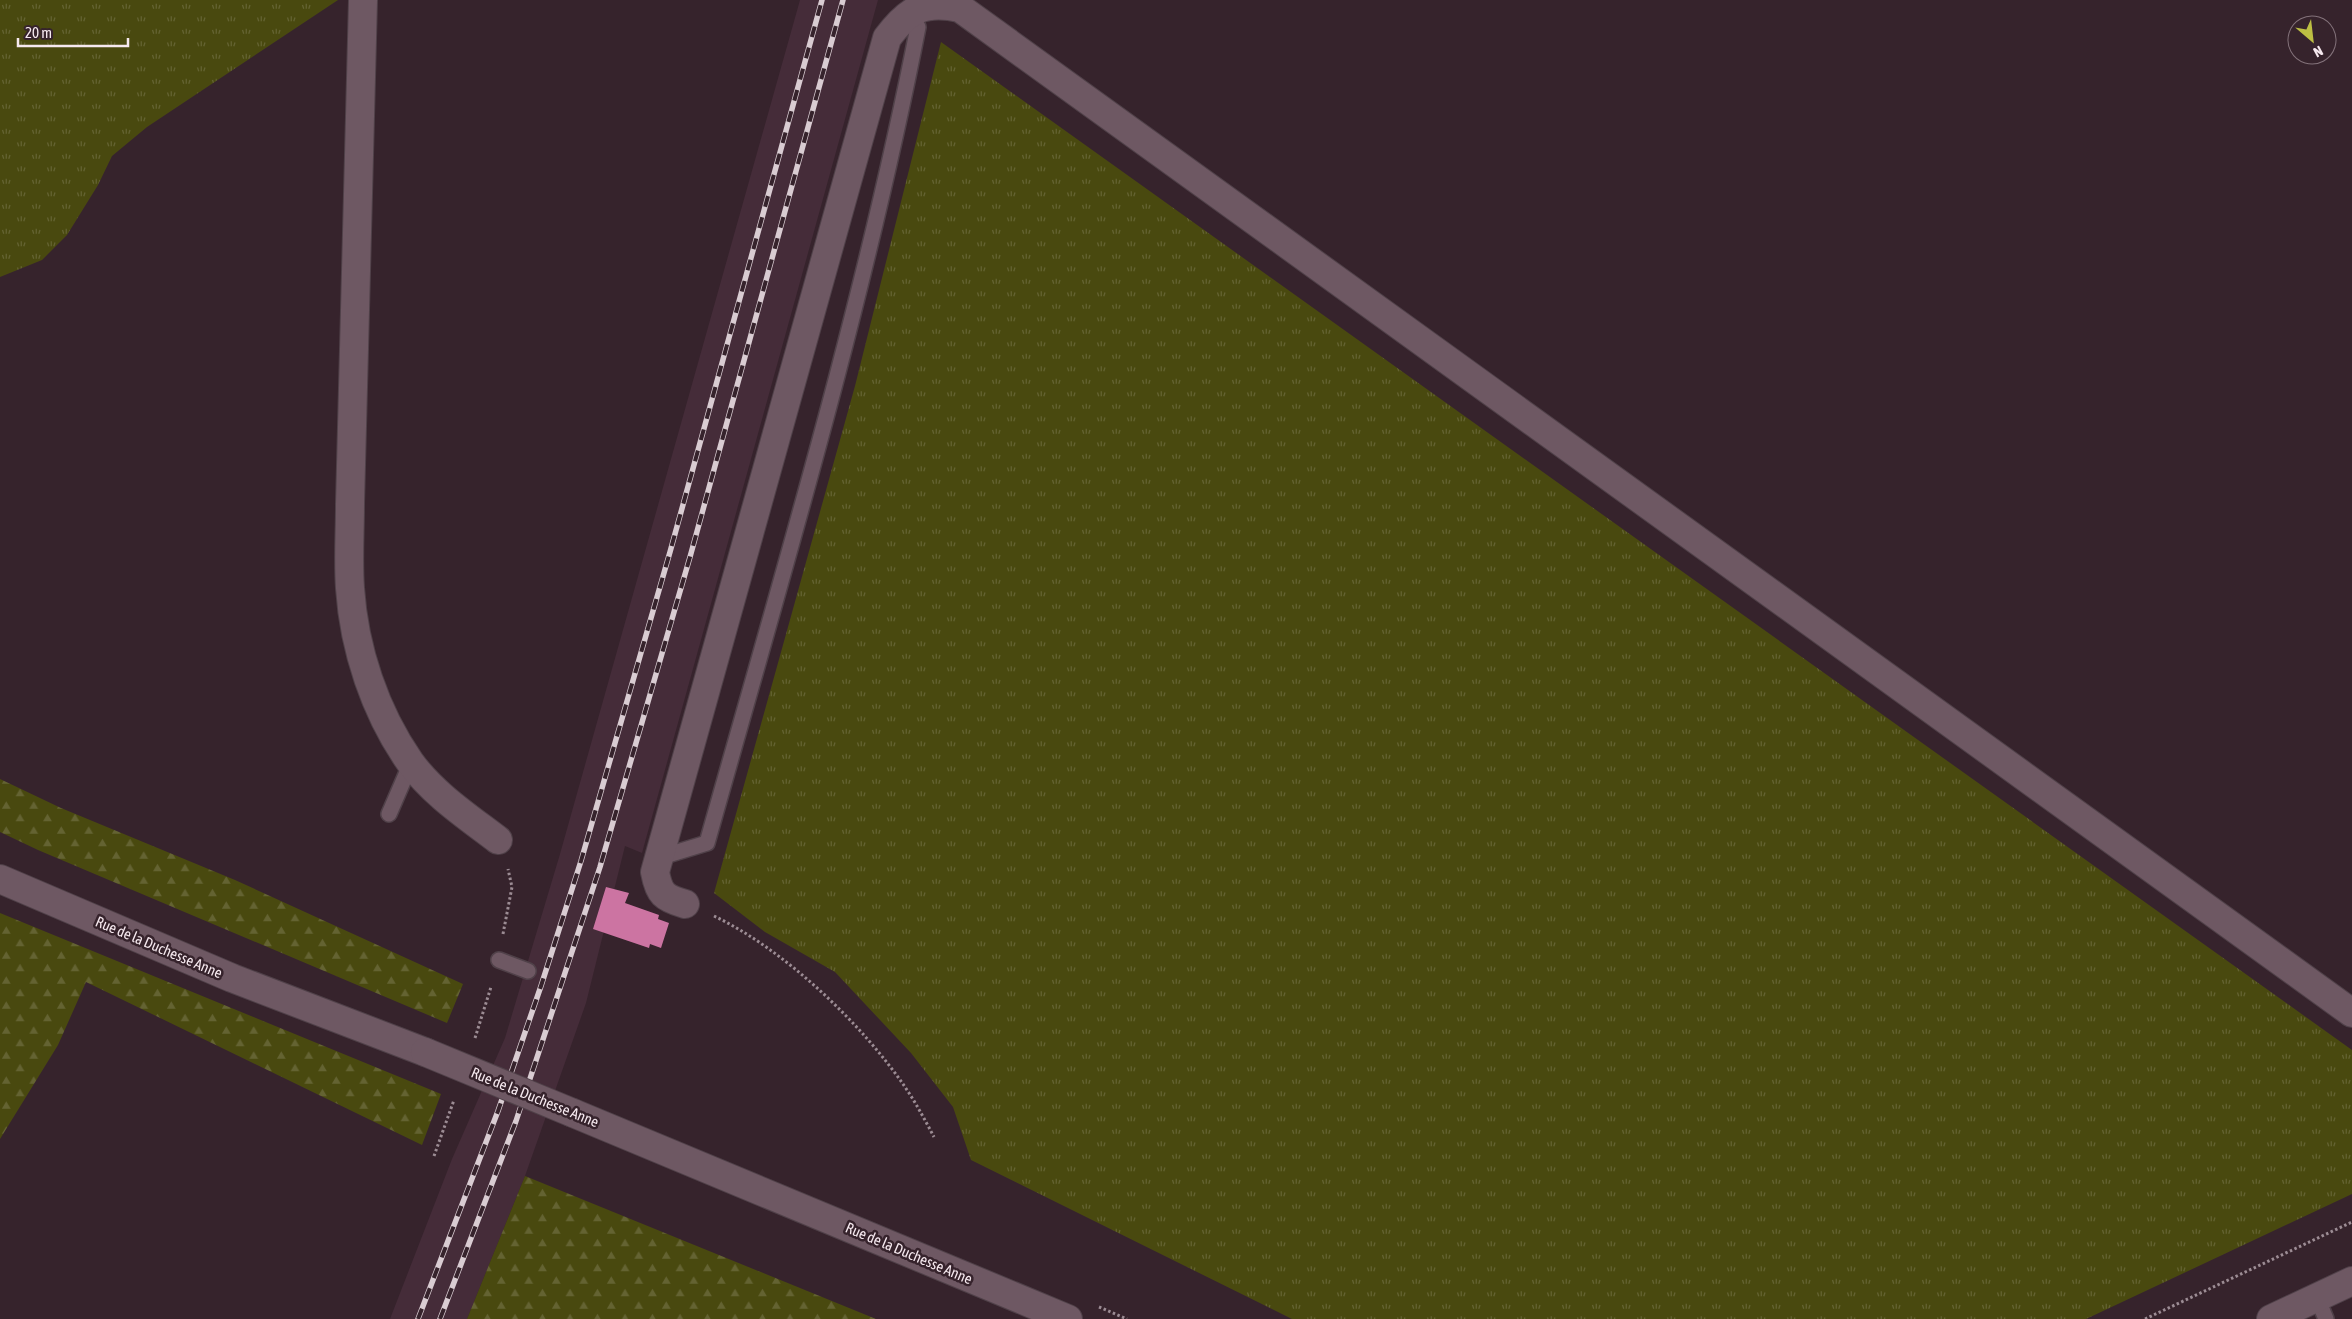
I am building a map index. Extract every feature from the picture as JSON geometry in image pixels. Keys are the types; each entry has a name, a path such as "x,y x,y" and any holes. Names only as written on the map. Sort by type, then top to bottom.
{"street":[{"path":"363,0 350,588 359,643 375,700 411,763 432,786 498,840"},
{"path":"686,904 668,899 658,888 655,872 658,858 886,38 908,6 942,3 960,8 2352,1012"},
{"name":"Rue de la Duchesse Anne","path":"0,879 232,978 425,1052 1068,1319"},
{"path":"2271,1319 2321,1308 2352,1281"}],"lane":[{"path":"658,858 707,843 828,412 873,236 900,119 918,27 908,6"},
{"path":"390,814 411,763"},
{"path":"498,960 528,972"}],"path":[{"path":"474,1043 498,960 512,887 498,840"},
{"path":"686,904 720,919 769,950 811,983 882,1057 906,1088 934,1136"},
{"path":"434,1156 457,1090"},
{"path":"2145,1319 2352,1222"}],"shaded area":[{"path":"800,0 878,0 642,853 625,846 586,1003 525,1176 467,1319 390,1319 452,1159 505,1038 560,854"}],"green space":[{"path":"0,0 338,0 147,127 112,156 98,185 67,235 42,260 0,277"},
{"path":"941,42 2352,1050 2352,1194 2086,1319 1292,1319 971,1160 953,1107 911,1053 835,972 765,932 714,893 855,386"},
{"path":"0,779 61,808 235,880 463,984 447,1023 38,850 0,832"},
{"path":"0,913 441,1094 422,1145 86,982 58,1045 0,1139"},
{"path":"525,1176 876,1319 467,1319"}],"building":[{"path":"606,887 629,893 625,903 659,915 658,919 669,923 661,948 650,944 649,948 593,929"}],"railway":[{"path":"418,1319 498,1111 581,861 670,552 822,0"},
{"path":"440,1319 516,1121 600,867 690,557 843,0"}]}
